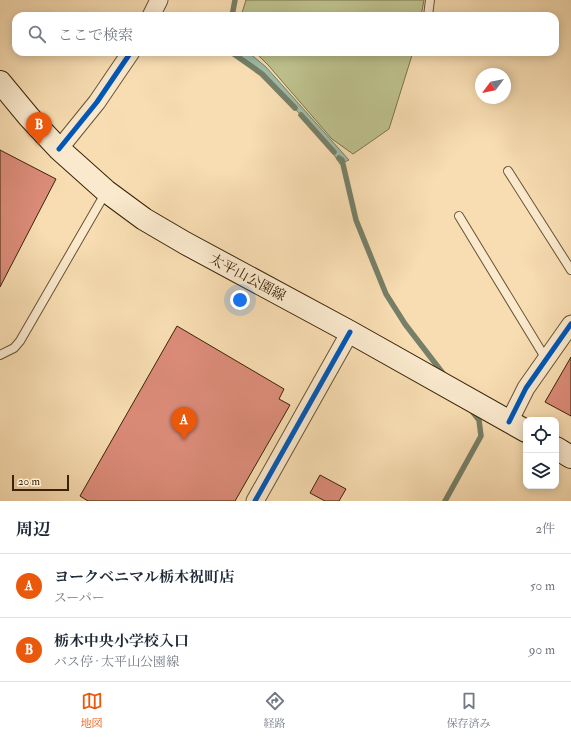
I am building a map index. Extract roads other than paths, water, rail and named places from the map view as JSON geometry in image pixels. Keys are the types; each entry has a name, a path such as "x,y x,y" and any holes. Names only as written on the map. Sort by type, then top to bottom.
{"main road":[{"name":"太平山公園線","path":"0,84 59,149 106,191 138,215 165,232 350,332 517,426"},
{"path":"559,450 571,457"}],"street":[{"path":"153,12 159,0"},
{"path":"59,149 97,102 128,56"},
{"path":"517,426 526,388 571,324"},
{"path":"255,501 350,332"}],"lane":[{"path":"428,12 430,0"},
{"path":"508,171 571,270"},
{"path":"0,355 14,348 20,341 106,191"},
{"path":"459,216 546,359"}],"waterway":[{"path":"233,12 235,0"},
{"path":"237,56 262,74 295,108"},
{"path":"301,115 334,152"},
{"path":"339,158 342,160 356,220 386,294 405,324 445,376"},
{"path":"445,501 481,436 479,420 471,410"}],"place":[{"name":"栃木中央小学校入口","path":"39,145"},
{"name":"ヨークベニマル栃木祝町店","path":"184,440"}]}
